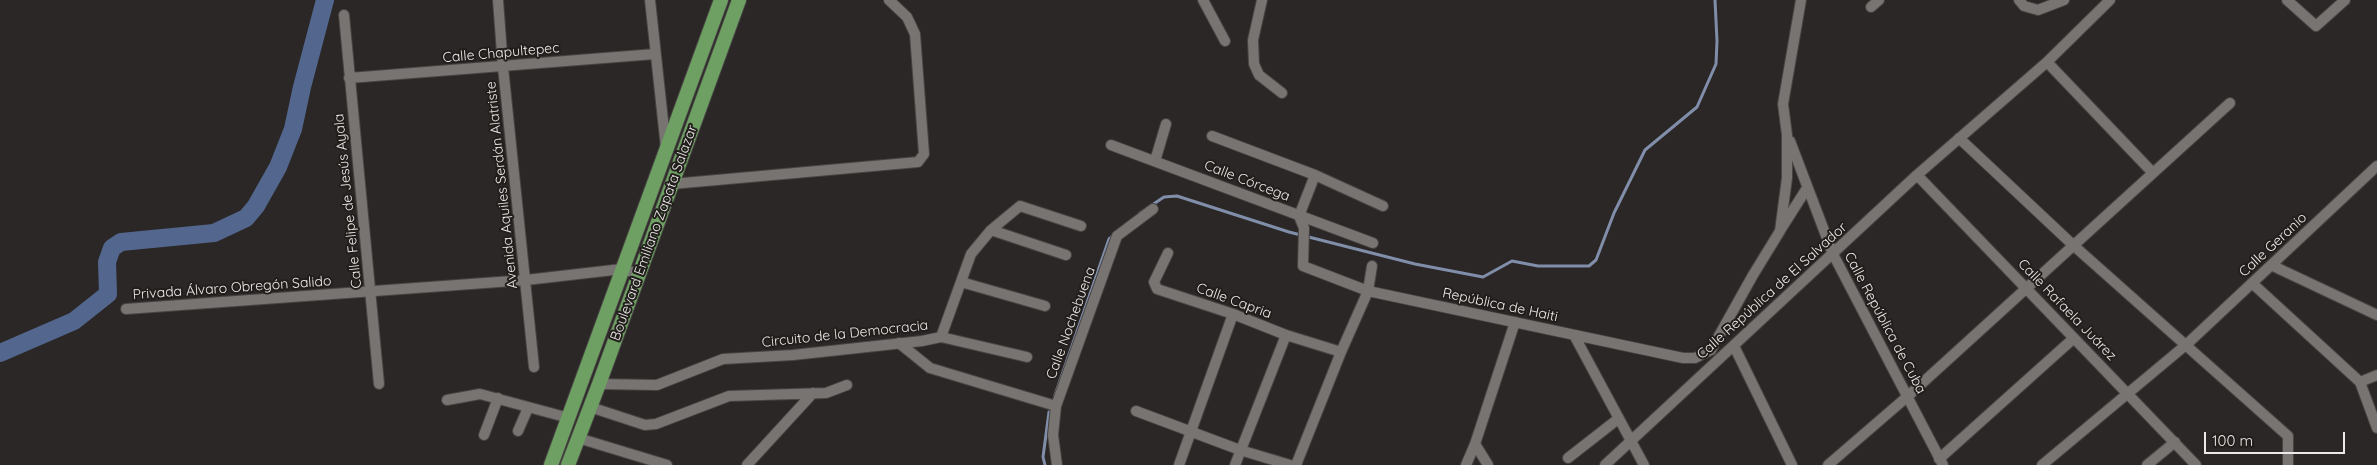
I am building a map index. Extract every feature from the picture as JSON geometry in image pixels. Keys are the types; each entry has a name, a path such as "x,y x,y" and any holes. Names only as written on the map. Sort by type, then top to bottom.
{"main road":[{"name":"Boulevard Emiliano Zapata Salazar","path":"552,465 622,268 721,0"},
{"name":"Boulevard Emiliano Zapata Salazar","path":"568,465 739,0"}],"street":[{"name":"Avenida Aquiles Serdán Alatriste","path":"498,0 503,67 534,367"},
{"path":"650,0 666,149"},
{"path":"672,184 918,162 924,154 915,34 907,17 889,0"},
{"path":"1203,0 1225,41"},
{"path":"1262,0 1254,32 1252,52 1254,64 1259,75 1282,93"},
{"path":"1780,231 1787,178 1787,135 1783,104 1801,0"},
{"path":"1871,7 1879,0"},
{"path":"2019,0 2024,6 2038,10 2064,0"},
{"name":"Calle República de El Salvador","path":"1605,465 1917,175 2047,62 2110,0"},
{"path":"2287,0 2316,26 2345,0"},
{"name":"Calle Felipe de Jesús Ayala","path":"344,15 379,384"},
{"name":"Calle Chapultepec","path":"349,78 656,54"},
{"path":"2047,62 2153,173"},
{"path":"1828,465 1908,396 2230,103"},
{"path":"1155,161 1166,124"},
{"name":"Calle República de Cuba","path":"1787,135 1833,254 1941,462"},
{"path":"1212,136 1315,175 1383,206"},
{"path":"1959,138 2073,245 2187,344 2288,436 2288,465"},
{"name":"Calle Córcega","path":"1111,145 1373,243"},
{"name":"Calle Geranio","path":"2042,465 2187,344 2376,167"},
{"path":"1299,216 1315,175"},
{"name":"Calle Rafaela Juárez","path":"1917,175 2196,465"},
{"path":"1717,360 1711,359 1711,350 1753,275 1808,188"},
{"name":"Circuito de la Democracia","path":"599,384 657,384 723,359 793,355 941,337 971,254 991,230 1020,206 1081,226"},
{"name":"Calle Nochebuena","path":"1057,465 1053,435 1056,406 1117,236 1153,209"},
{"name":"República de Haiti","path":"1299,216 1304,228 1303,266 1368,291 1683,358 1695,358"},
{"path":"991,230 1066,255"},
{"name":"Calle Capria","path":"1168,253 1154,282 1157,289 1232,314 1286,335 1340,352"},
{"path":"2271,265 2377,314"},
{"path":"1296,465 1340,352 1368,291 1372,266"},
{"path":"622,268 639,274"},
{"name":"Privada Álvaro Obregón Salido","path":"126,309 526,280 622,268"},
{"path":"961,282 1045,306"},
{"path":"2252,283 2360,382 2377,428"},
{"path":"1179,465 1189,431 1232,314"},
{"path":"1466,465 1475,444 1515,322"},
{"path":"1235,465 1286,335"},
{"path":"1574,335 1644,465"},
{"path":"941,337 1027,357"},
{"path":"1941,462 2074,338"},
{"path":"899,343 930,368 1056,406"},
{"path":"1734,346 1792,465"},
{"path":"1695,358 1711,350"},
{"path":"1695,358 1704,363 1704,372"},
{"path":"2360,382 2377,375"},
{"path":"590,407 645,425 656,424 729,396 826,393 847,385"},
{"path":"747,465 813,393"},
{"path":"447,400 480,394 569,418"},
{"path":"484,435 498,398"},
{"path":"518,431 528,408"},
{"path":"1136,412 1240,450 1290,465"},
{"path":"1568,458 1618,419"},
{"path":"578,438 667,465"},
{"path":"2147,465 2175,442"},
{"path":"1475,444 1488,465"}],"waterway":[{"path":"0,353 74,321 108,294 107,262 112,248 121,242 214,233 246,218 256,206 278,167 293,129 325,0"},
{"path":"1140,213 1164,197 1177,196 1289,232 1415,264 1483,277 1512,261 1538,266 1589,266 1596,260 1614,213 1645,150 1697,107 1716,64 1715,0"},
{"path":"1055,395 1109,239 1114,235"},
{"path":"1045,465 1043,457 1049,412"}]}
